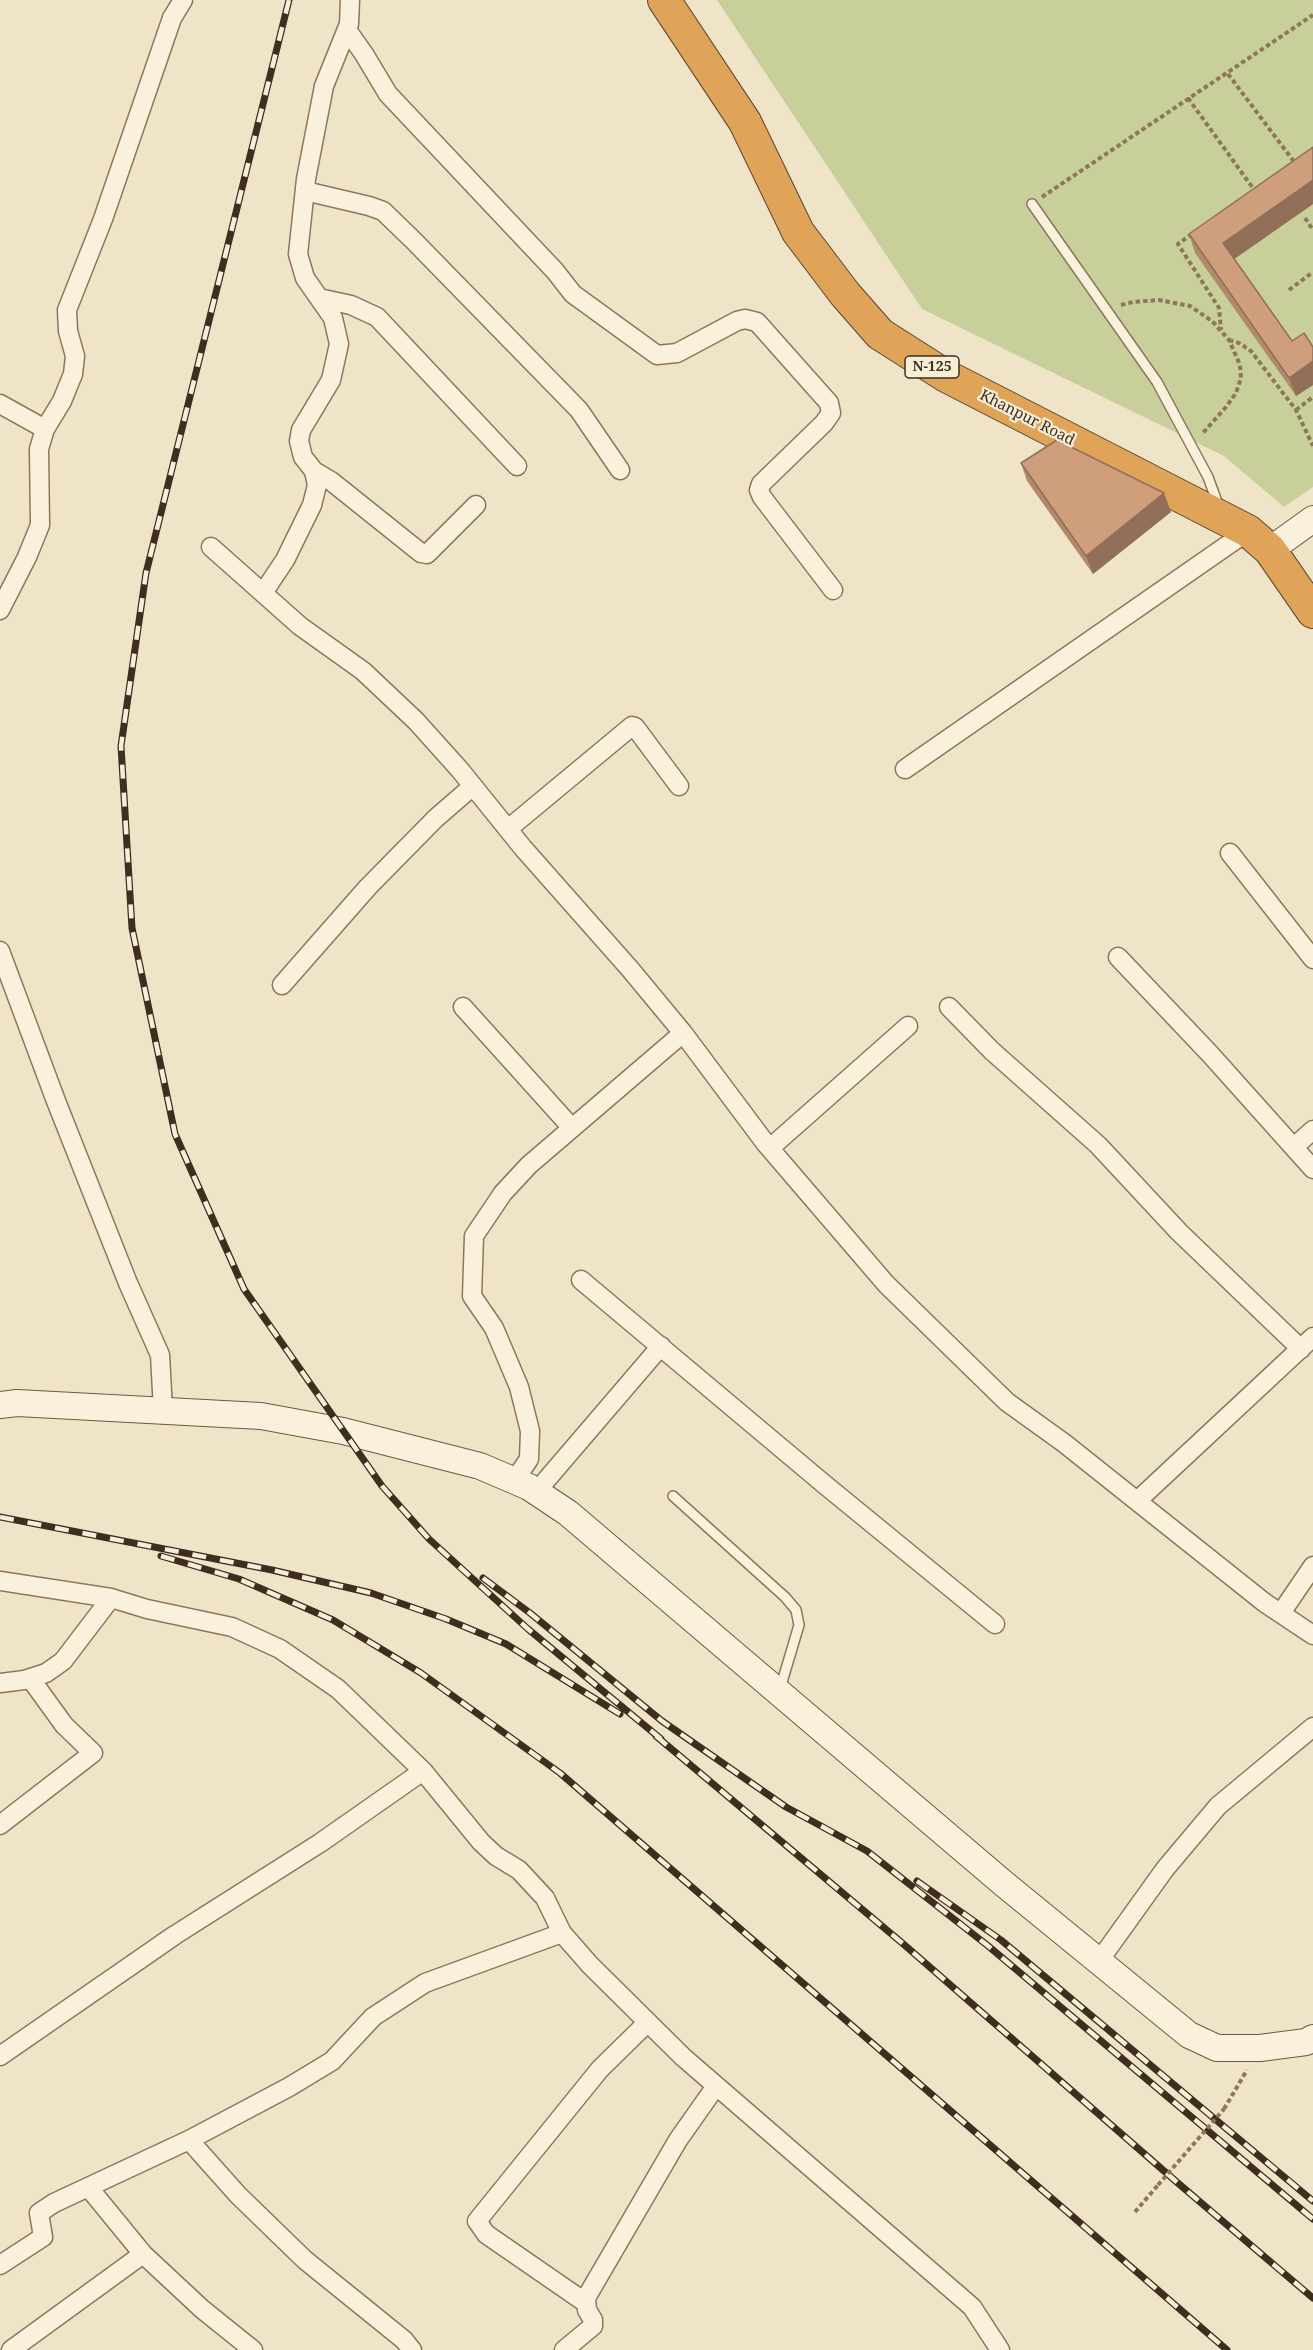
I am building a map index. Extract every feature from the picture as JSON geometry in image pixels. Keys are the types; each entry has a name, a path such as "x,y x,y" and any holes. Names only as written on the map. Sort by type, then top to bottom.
{"highway":[{"name":"Khanpur Road","path":"664,0 745,122 798,232 845,294 880,334 946,376 1247,532"},
{"path":"1247,532 1313,612"}],"street":[{"path":"0,610 40,525 39,449 45,429 62,401 74,374 75,356 68,331 67,310 103,219 172,18 183,0"},
{"path":"350,0 349,24 324,86 305,190 298,254 305,278 333,318 339,344 331,380 301,430 299,441 303,457 314,471 331,481 421,553 427,554 476,505"},
{"path":"347,30 388,94 555,271 573,294 657,355 677,353 737,321 745,319 757,322 829,403 831,413 824,423 761,484 759,490 833,590"},
{"path":"305,190 383,211 422,248 579,410 620,470"},
{"path":"319,297 351,305 377,317 517,466"},
{"path":"0,404 45,429"},
{"path":"263,593 285,560 312,505 317,485 314,471"},
{"path":"905,769 1247,532 1313,519"},
{"path":"211,547 300,626 370,678 416,721 630,969 770,1148 886,1284 1007,1402 1064,1443 1265,1603 1313,1635"},
{"path":"508,829 632,726 636,727 678,786"},
{"path":"282,985 368,887 436,818 473,786"},
{"path":"1230,853 1313,959"},
{"path":"0,951 128,1283 160,1355 164,1410"},
{"path":"1118,957 1210,1054 1313,1169"},
{"path":"0,1001 14,988"},
{"path":"949,1006 992,1051 1098,1145 1179,1232 1307,1343 1137,1502"},
{"path":"463,1007 572,1128"},
{"path":"770,1148 908,1026"},
{"path":"525,1486 530,1431 515,1378 494,1328 472,1296 474,1236 503,1193 529,1165 683,1034"},
{"path":"1294,1147 1313,1130"},
{"path":"581,1280 995,1624"},
{"path":"525,1486 661,1346"},
{"path":"0,1405 17,1403 261,1416 343,1431 480,1466 525,1486 568,1513 1189,2035 1217,2048 1260,2048 1306,2042 1313,2038"},
{"path":"1281,1613 1313,1566"},
{"path":"0,1581 111,1598 147,1609 232,1627 280,1649 338,1689 423,1772 482,1842 496,1856 519,1870 545,1898 562,1933 590,1965 716,2086 972,2307 1000,2350"},
{"path":"0,1683 30,1678 46,1672 63,1661 111,1598"},
{"path":"0,1825 93,1753 64,1725 30,1678"},
{"path":"1099,1961 1165,1869 1218,1806 1313,1727"},
{"path":"0,2056 175,1935 320,1843 423,1772"},
{"path":"0,2265 43,2237 39,2213 54,2203 189,2140 332,2061 373,2017 425,1983 562,1933"},
{"path":"585,2303 486,2234 477,2221 600,2069 648,2022"},
{"path":"564,2350 593,2326 593,2320 586,2310 586,2298 678,2140 716,2086"},
{"path":"189,2140 238,2195 305,2260 404,2340 412,2350"},
{"path":"89,2188 143,2254 202,2309 253,2350"},
{"path":"11,2350 143,2254"}],"lane":[{"path":"1032,204 1157,382 1208,477 1247,532"},
{"path":"673,1496 785,1597 796,1610 799,1625 779,1692"}],"path":[{"path":"1032,204 1313,15"},
{"path":"1228,74 1295,163"},
{"path":"1188,98 1255,190"},
{"path":"1287,169 1304,157"},
{"path":"1245,197 1263,185"},
{"path":"1305,218 1313,230"},
{"path":"1197,230 1178,244 1219,308 1221,330"},
{"path":"1289,290 1313,272"},
{"path":"1108,310 1133,302 1173,301 1201,312 1229,340 1240,365 1241,378 1226,407 1191,446"},
{"path":"1229,340 1251,351 1296,410 1313,446"},
{"path":"1296,410 1313,397"},
{"path":"1135,2212 1224,2109 1260,2048"}],"green space":[{"path":"717,0 1313,0 1313,487 1284,507 1224,456 922,309"}],"building":[{"path":"1313,147 1313,180 1223,243 1292,341 1304,333 1313,347 1313,361 1289,378 1189,234"},
{"path":"1057,440 1164,493 1086,556 1021,463"}],"railway":[{"path":"289,0 146,573 121,746 132,928 175,1134 244,1289 382,1486 429,1539 528,1629 661,1739"},
{"path":"0,1517 272,1570 371,1593 446,1619 506,1644 620,1714"},
{"path":"161,1556 239,1579 333,1620 421,1673 560,1773 1227,2350"},
{"path":"483,1578 530,1613 662,1721 786,1807 867,1851 987,1945 1313,2219"},
{"path":"656,1736 901,1942 1313,2298"},
{"path":"917,1881 1001,1940 1313,2201"}]}
